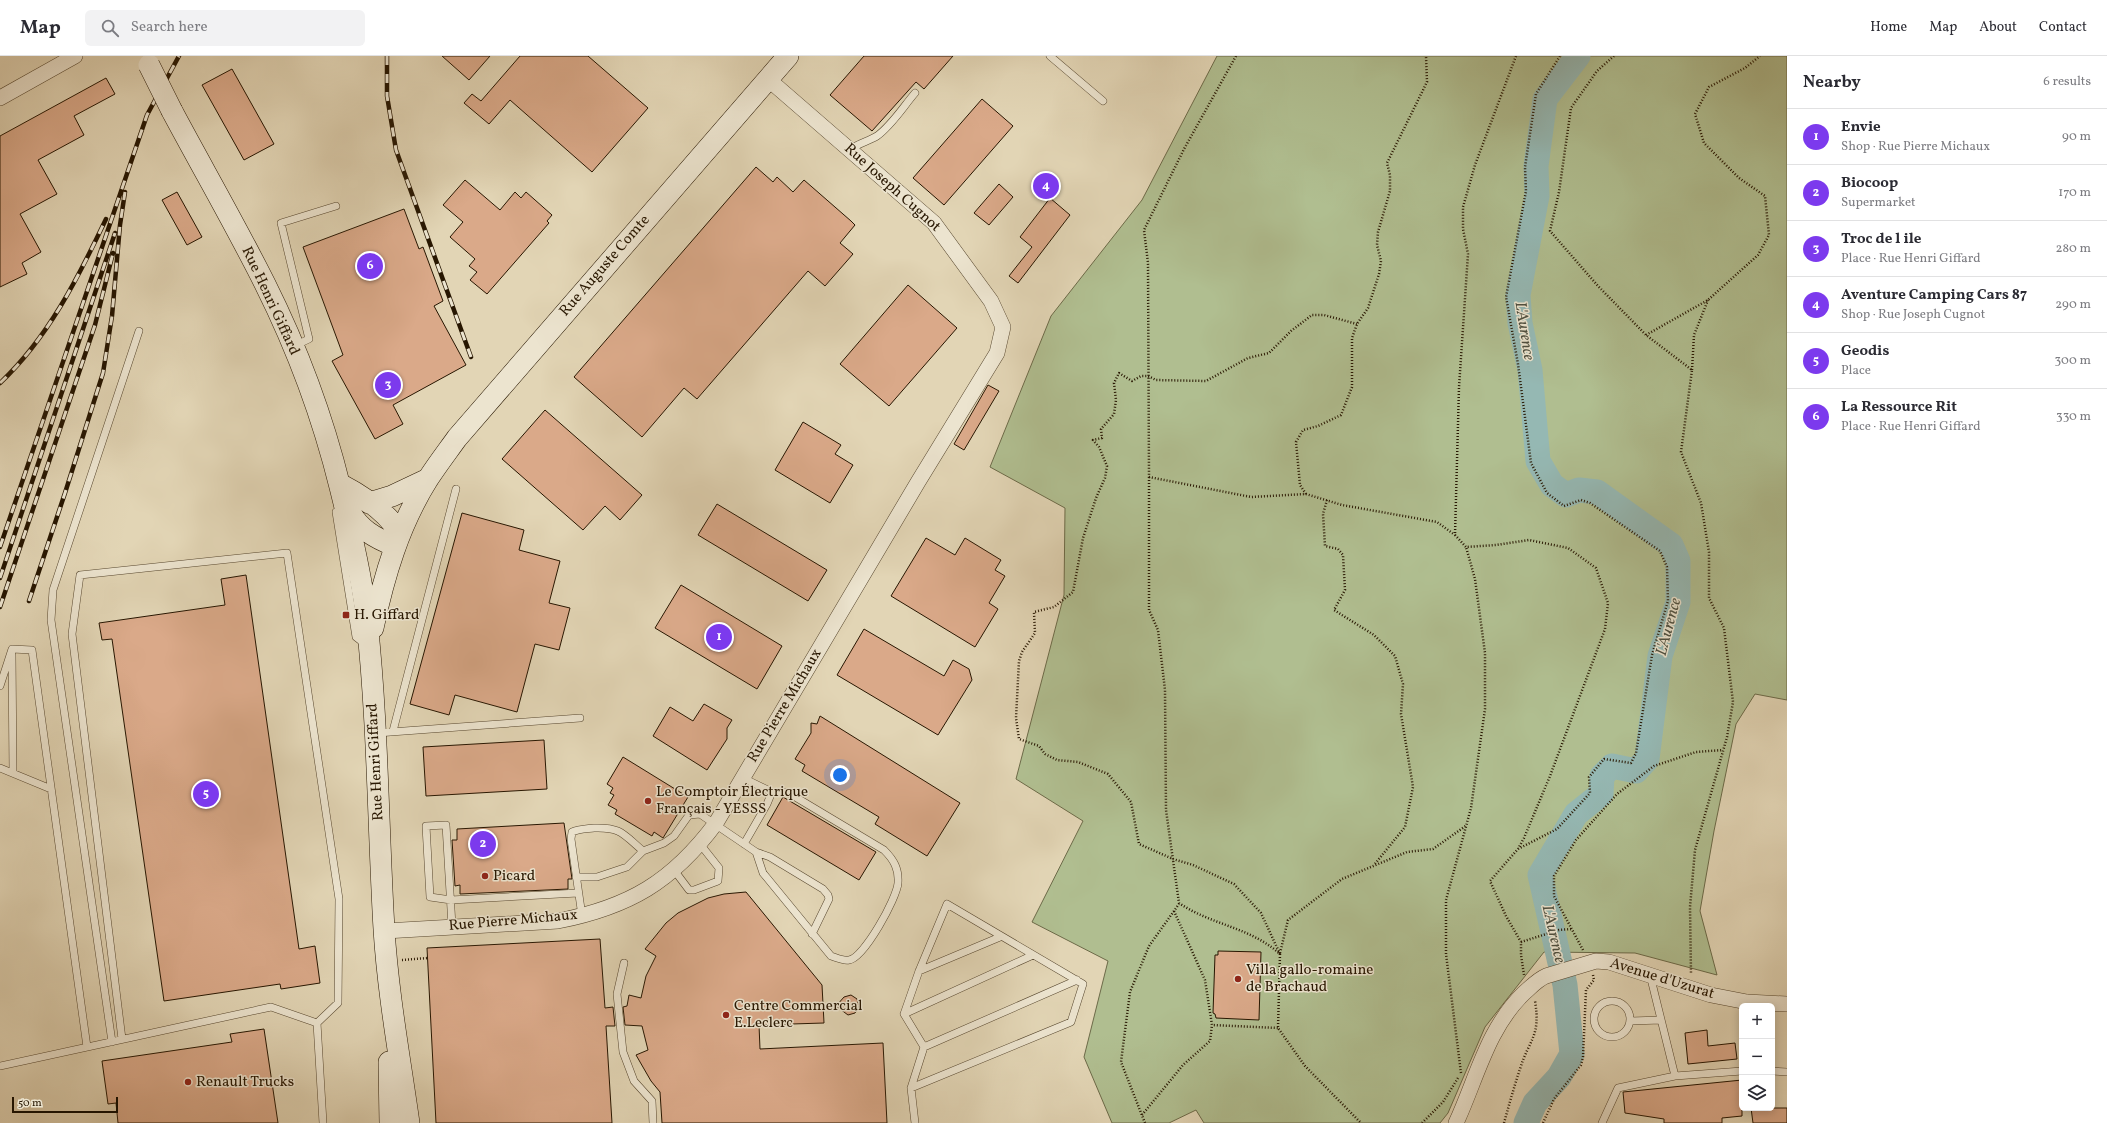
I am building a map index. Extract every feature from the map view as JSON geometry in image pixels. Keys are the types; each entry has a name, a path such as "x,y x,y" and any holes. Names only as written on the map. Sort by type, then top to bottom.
{"street":[{"path":"0,98 75,56"},
{"name":"Rue Auguste Comte","path":"369,646 381,586 397,540 428,479 457,438 788,56"},
{"name":"Rue Henri Giffard","path":"147,61 172,111 266,285 289,338 314,400 339,496 352,539 384,732 384,931 390,987 409,1123"},
{"name":"Rue Joseph Cugnot","path":"768,79 934,223 991,301 1003,327 997,353 918,482"},
{"path":"369,503 392,496 428,479"},
{"name":"Rue Pierre Michaux","path":"384,931 558,921 582,916 610,908 632,898 654,885 674,870 700,844 716,823 918,482"},
{"path":"358,494 386,517 397,540 376,538 363,530 352,517 339,496 358,494"},
{"name":"Avenue d'Uzurat","path":"1456,1123 1469,1095 1486,1047 1500,1021 1513,1004 1539,980 1546,976 1590,963 1609,962 1652,974 1691,989 1747,1002 1787,1004"},
{"name":"Rue Henri Giffard","path":"390,987 390,1123"}],"lane":[{"path":"1050,56 1103,101"},
{"path":"849,150 858,143 876,137 883,131 915,93"},
{"path":"305,398 284,336 289,338 309,339 281,223 336,206"},
{"path":"112,1042 51,620 53,590 139,331"},
{"path":"456,489 384,732 580,718"},
{"path":"339,496 356,637 369,646"},
{"path":"122,1040 72,634 80,575 287,553 339,898 338,1003 317,1023 323,1123"},
{"path":"12,649 32,650 87,1047"},
{"path":"0,686 12,649"},
{"path":"12,649 13,773"},
{"path":"0,768 51,789"},
{"path":"742,778 772,792 787,792 884,850 894,861 898,872 897,892 868,945 857,957 850,960 841,960 831,956 763,873 756,852"},
{"path":"744,844 767,804 772,792"},
{"path":"576,877 597,877 610,874 627,867 643,851 664,843 674,836 689,815 700,814 716,823 756,852 770,857 823,889 828,895 829,900 812,934"},
{"path":"452,926 451,900 446,825 426,826 430,897 451,900 578,893"},
{"path":"582,916 571,839 572,832 578,829 611,828 620,831 643,851"},
{"path":"674,870 689,890 694,890 718,881 719,868 700,844"},
{"path":"904,1014 919,971 948,904 1082,984 1071,1022 911,1088"},
{"path":"919,971 1000,936"},
{"path":"904,1014 1033,955"},
{"path":"624,963 617,994 620,1036 623,1052 634,1080 652,1101 653,1123"},
{"path":"1652,974 1652,983 1676,1076"},
{"path":"915,1123 911,1088 924,1047 1077,980"},
{"path":"1614,1000 1628,1009 1631,1021 1626,1031 1616,1037 1609,1037 1598,1031 1593,1019 1597,1007 1602,1003 1614,1000"},
{"path":"0,1066 271,1007 317,1023"},
{"path":"904,1014 924,1047"},
{"path":"1631,1021 1661,1020"},
{"path":"1602,1123 1618,1088 1676,1076 1739,1071"},
{"path":"1775,1071 1787,1072"}],"path":[{"path":"1144,1123 1122,1062 1130,992 1149,946 1179,904 1166,810 1165,690 1158,630 1150,610 1148,376 1150,326 1148,263 1144,230 1184,149 1236,56"},
{"path":"1306,494 1300,485 1296,442 1303,430 1318,426 1341,415 1352,386 1352,338 1357,324 1368,308 1379,274 1381,261 1377,245 1378,232 1390,191 1390,176 1387,163 1426,82 1426,56"},
{"path":"1455,535 1459,387 1468,254 1463,229 1463,207 1475,165 1516,56"},
{"path":"1518,849 1557,829 1590,793 1589,777 1604,759 1631,763 1636,753 1652,655 1668,601 1667,567 1660,551 1590,503 1581,500 1564,506 1547,492 1531,463 1518,364 1506,297 1526,191 1525,166 1536,94 1560,56"},
{"path":"1614,56 1597,71 1571,108 1559,192 1550,231 1598,286 1646,335 1692,370"},
{"path":"1646,335 1708,300 1758,255 1769,236 1765,196 1739,178 1704,143 1695,114 1710,87 1745,68 1760,56"},
{"path":"1691,989 1690,907 1695,850 1724,750 1732,702 1729,661 1724,628 1710,598 1710,552 1701,503 1681,452 1692,370 1694,335 1708,300"},
{"path":"1280,954 1261,913 1234,884 1192,864 1173,859 1139,844 1131,802 1108,774 1078,762 1057,760 1045,754 1039,746 1019,739 1016,718 1019,661 1022,652 1035,633 1034,612 1054,607 1073,592 1082,538 1096,498 1105,478 1107,466 1099,447 1093,440 1102,438 1101,429 1114,414 1116,400 1114,384 1119,373 1132,381 1141,376 1148,376 1156,380 1206,381 1248,358 1269,353 1291,331 1312,315 1324,316 1357,324"},
{"path":"1149,477 1251,497 1306,494 1327,500 1437,522 1455,535 1466,547 1475,579 1485,653 1485,710 1471,808 1446,900 1446,954 1463,1090 1469,1095"},
{"path":"1327,500 1323,514 1325,546 1338,549 1343,555 1345,590 1334,610 1374,635 1395,656 1403,684 1401,714 1413,787 1405,828 1374,865"},
{"path":"1466,547 1496,545 1529,540 1568,548 1596,568 1608,603 1605,629 1550,776 1518,849 1490,881 1506,916 1522,942 1521,955 1524,973 1535,998 1538,1017 1536,1032 1520,1068 1504,1123"},
{"path":"1590,963 1554,896 1554,876 1576,840 1617,794 1654,766 1696,752 1724,750"},
{"path":"1361,1123 1305,1066 1278,1028 1280,954 1288,920 1342,879 1407,852 1433,849 1467,825"},
{"path":"1179,904 1194,914 1252,934 1280,954"},
{"path":"1142,1115 1183,1065 1210,1041 1212,1025 1205,980 1174,911"},
{"path":"1522,942 1559,930 1572,930"},
{"path":"388,961 428,958"},
{"path":"1543,1123 1554,1099 1581,1065 1584,1057 1586,990 1594,980"},
{"path":"1212,1025 1278,1028"},
{"path":"1422,1123 1444,1102 1461,1073"}],"green space":[{"path":"1217,56 1787,56 1787,700 1755,694 1736,724 1714,831 1700,911 1717,975 1635,953 1544,952 1485,1027 1448,1113 1440,1123 1204,1123 1196,1110 1169,1123 1112,1123 1084,1057 1108,961 1032,922 1083,821 1016,779 1064,595 1065,508 990,467 1051,316 1142,200"}],"building":[{"path":"442,56 490,56 469,80"},
{"path":"520,56 588,56 648,108 592,172 510,100 489,124 464,103 472,94 481,101"},
{"path":"864,56 953,56 924,89 916,82 872,131 830,95"},
{"path":"232,69 274,144 244,160 202,85"},
{"path":"106,78 115,94 74,116 84,135 38,160 57,194 20,214 41,252 22,263 27,274 0,287 0,136"},
{"path":"982,99 1013,126 944,205 913,178"},
{"path":"756,167 773,182 777,177 793,192 804,180 851,221 855,225 840,243 853,254 825,286 808,271 697,399 684,388 642,437 574,377"},
{"path":"465,180 500,210 515,192 521,198 526,192 552,215 547,221 549,223 487,294 470,280 477,272 469,266 475,259 450,237 463,222 443,205"},
{"path":"999,184 1013,197 989,225 974,213"},
{"path":"177,192 202,237 187,245 162,200"},
{"path":"1050,198 1070,215 1018,283 1009,276 1032,247 1020,237"},
{"path":"404,209 419,249 423,247 443,301 434,306 466,365 393,405 403,424 375,439 332,361 343,355 303,247"},
{"path":"908,285 957,328 889,406 840,364"},
{"path":"988,385 999,391 964,450 954,444"},
{"path":"545,410 642,495 620,520 605,506 583,530 502,459"},
{"path":"803,422 841,445 835,454 853,465 830,503 775,470"},
{"path":"717,504 827,570 808,601 698,535"},
{"path":"462,513 524,530 519,550 560,561 549,603 570,608 559,650 535,644 517,712 455,695 449,715 410,704"},
{"path":"926,538 955,555 965,538 1001,560 995,570 1005,576 989,603 998,609 975,647 891,596"},
{"path":"246,575 299,949 315,946 320,983 281,989 280,984 164,1001 112,639 102,640 99,623 225,605 221,579"},
{"path":"681,585 782,646 757,689 655,628"},
{"path":"864,629 944,676 953,660 969,669 972,680 938,735 837,675"},
{"path":"704,704 732,720 727,728 727,739 707,770 653,736 670,707 693,721"},
{"path":"820,716 960,803 927,856 875,824 879,817 802,771 805,765 795,759 811,733 811,723 817,724"},
{"path":"544,740 547,789 426,796 423,747"},
{"name":"Le Comptoir Électrique Français - YESSS","path":"623,757 688,797 663,838 654,832 652,836 615,814 617,810 608,805 614,795 610,793 613,788 607,784"},
{"path":"783,797 876,852 859,880 767,825"},
{"path":"564,823 572,879 568,879 568,889 460,894 460,885 455,886 452,840 457,840 457,829"},
{"name":"Centre Commercial E.Leclerc","path":"746,892 822,985 824,1023 759,1025 760,1049 883,1043 887,1123 662,1123 660,1092 651,1081 636,1055 648,1050 642,1026 625,1025 623,1007 627,1006 629,995 641,998 646,976 656,956 645,949 666,923 678,913 708,898 724,894"},
{"path":"600,939 605,1008 613,1007 615,1026 606,1026 612,1123 436,1123 427,948"},
{"name":"Villa gallo-romaine de Brachaud","path":"1218,951 1261,952 1259,1020 1216,1018 1215,1014 1213,1013 1215,955 1218,955"},
{"path":"851,995 857,999 859,1006 855,1013 848,1015 836,1006 844,997"},
{"name":"Renault Trucks","path":"264,1029 278,1123 118,1123 116,1103 108,1104 102,1061 232,1042 230,1034"},
{"path":"1707,1030 1708,1046 1735,1043 1737,1059 1688,1064 1685,1033"},
{"path":"1739,1080 1739,1111 1742,1111 1742,1116 1722,1118 1722,1123 1664,1123 1664,1119 1625,1113 1623,1092"},
{"path":"1775,1108 1787,1108 1787,1123 1753,1123 1751,1111 1775,1111"}],"waterway":[{"name":"L'Aurence","path":"1526,1123 1535,1103 1559,1077 1572,1054 1565,985 1540,875 1576,814 1601,794 1602,776 1612,766 1636,771 1647,759 1660,656 1678,602 1678,561 1671,545 1597,492 1579,490 1566,495 1552,485 1538,461 1530,370 1520,323 1518,295 1537,196 1536,166 1545,99 1578,56"}],"railway":[{"path":"0,547 147,115 179,56"},
{"path":"387,56 387,96 396,150 471,357"},
{"path":"29,601 103,373 112,316 120,225 125,192"},
{"path":"0,383 33,347 47,327 73,285 106,219"},
{"path":"0,578 115,233"},
{"path":"0,607 95,325 113,253"}],"place":[{"name":"Aventure Camping Cars 87","path":"1046,186"},
{"name":"La Ressource Rit","path":"370,266"},
{"name":"Troc de l ile","path":"388,385"},
{"name":"H. Giffard","path":"346,615"},
{"name":"Envie","path":"719,637"},
{"name":"Geodis","path":"206,794"},
{"name":"Le Comptoir Électrique Français - YESSS","path":"648,801"},
{"name":"Biocoop","path":"483,844"},
{"name":"Picard","path":"485,876"},
{"name":"Villa gallo-romaine de Brachaud","path":"1238,979"},
{"name":"Centre Commercial E.Leclerc","path":"726,1015"},
{"name":"Renault Trucks","path":"188,1082"}]}
